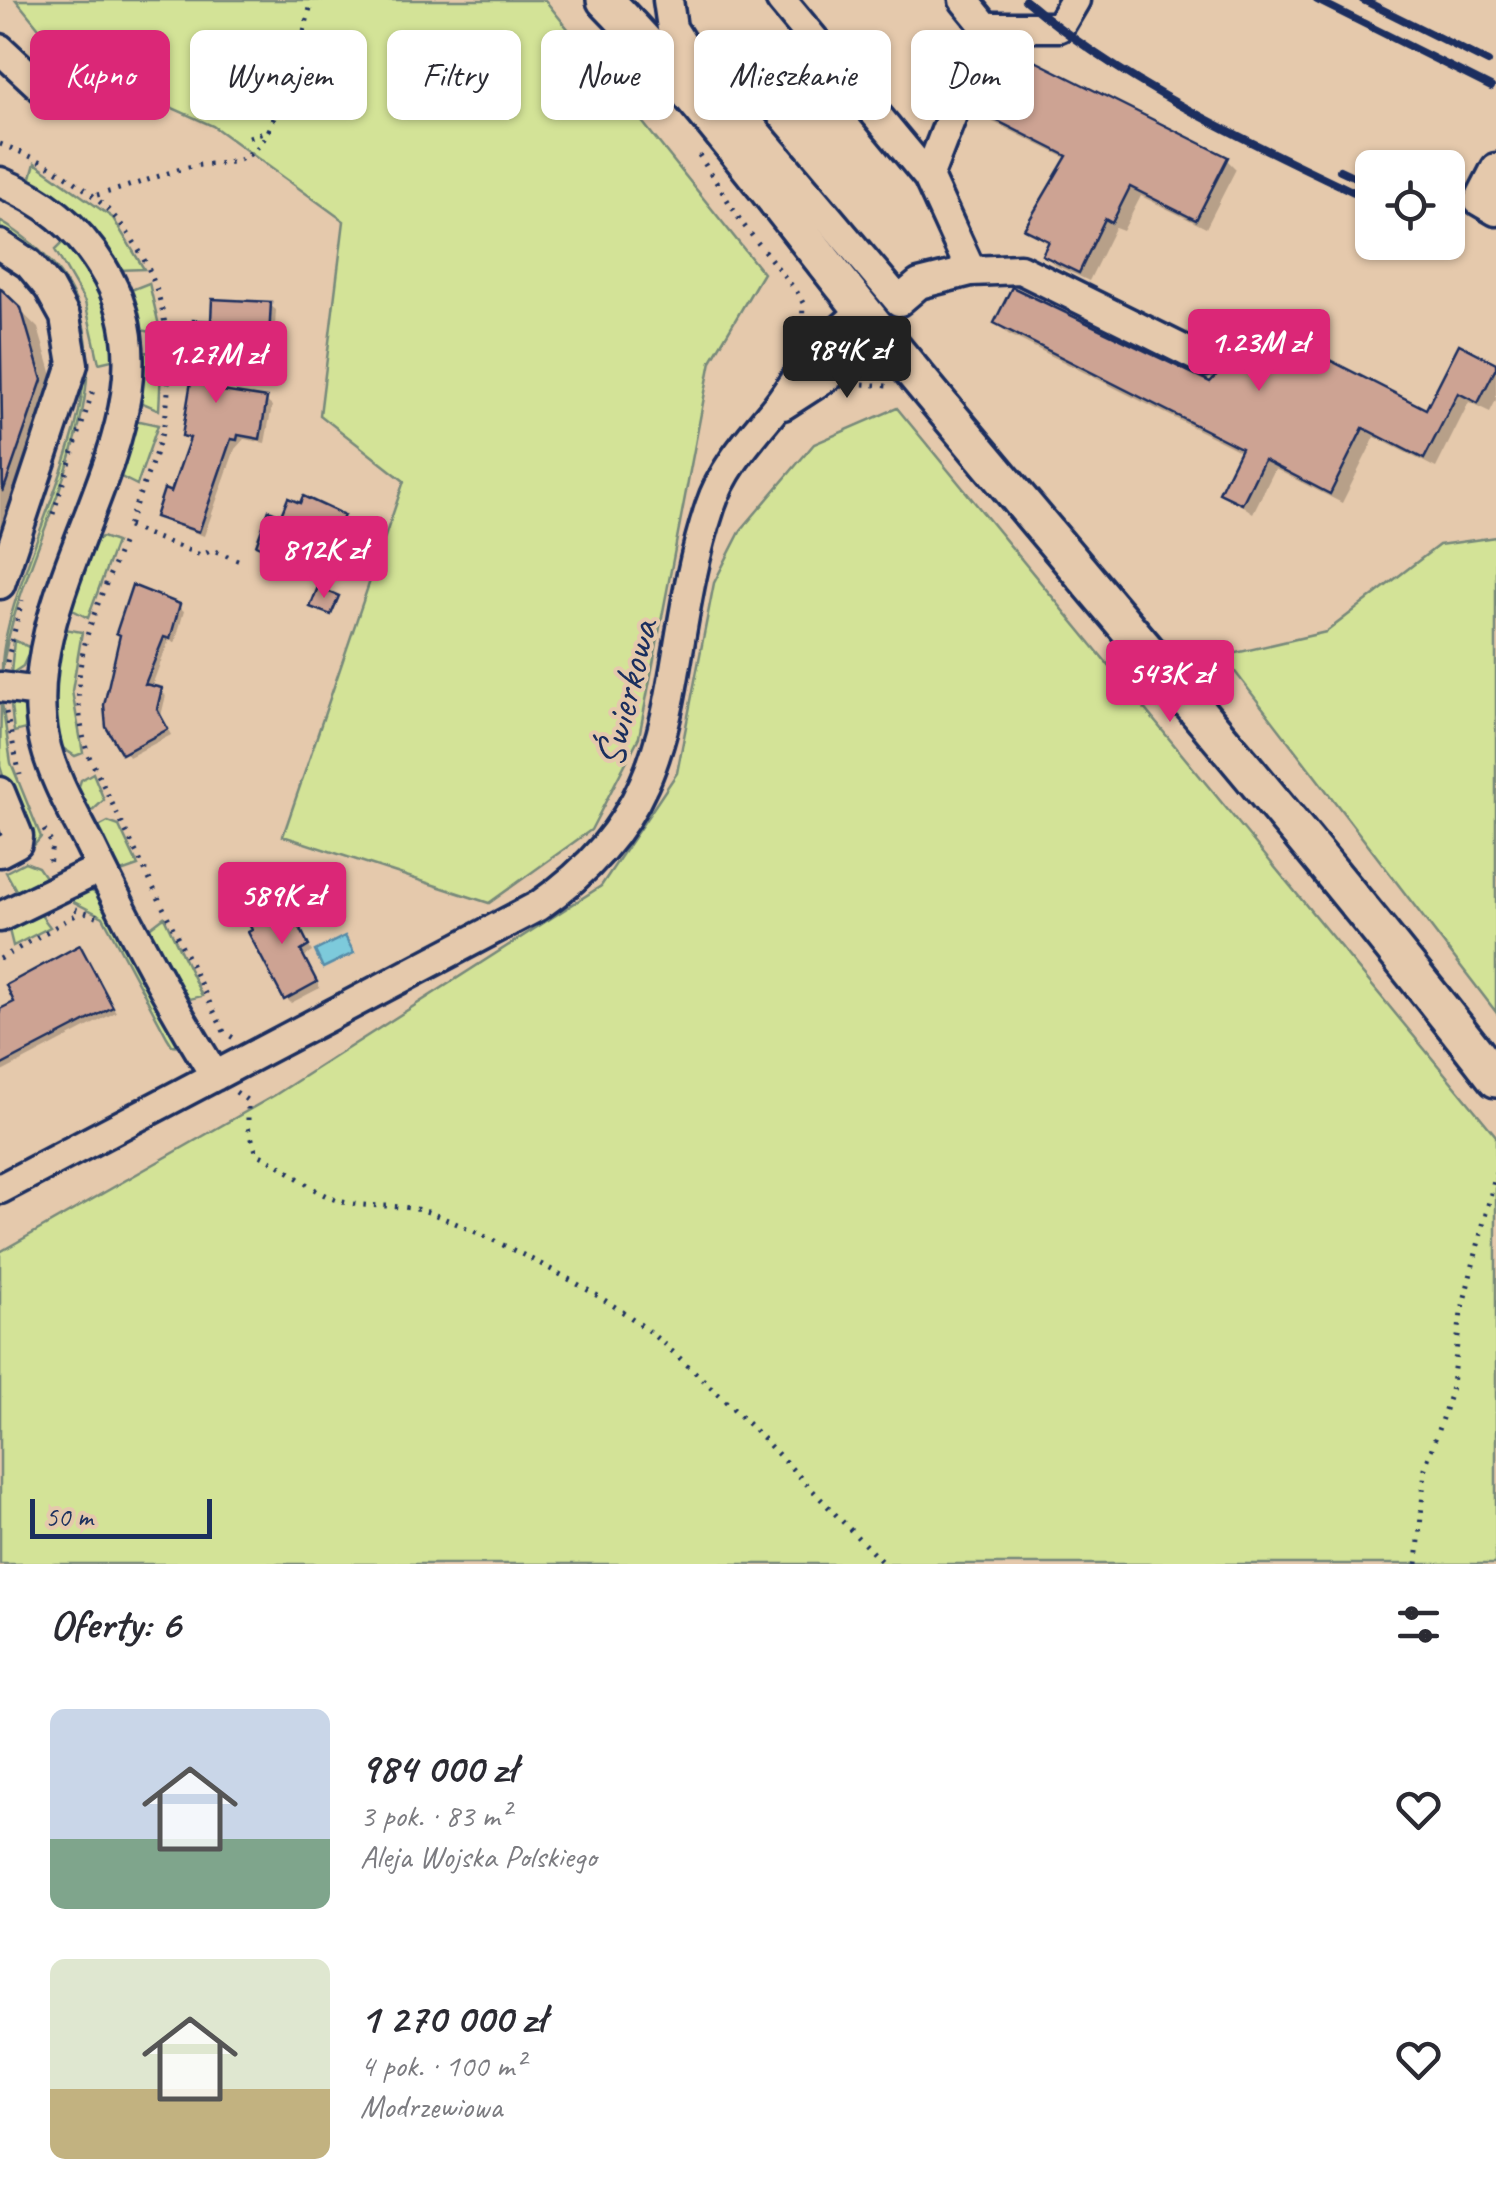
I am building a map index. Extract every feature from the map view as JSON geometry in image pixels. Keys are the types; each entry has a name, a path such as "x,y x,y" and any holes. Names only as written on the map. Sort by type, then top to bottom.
{"main road":[{"path":"620,5 885,338 1332,868 1494,1070"}],"street":[{"path":"668,0 673,29 684,47 899,301 920,284 971,271 1020,269 1206,361"},
{"path":"781,0 928,177 971,271"},
{"path":"964,0 986,27"},
{"path":"986,27 1060,26 1076,0"},
{"path":"928,177 986,27"},
{"path":"0,49 30,77"},
{"path":"1496,168 1479,201 1496,211"},
{"path":"0,182 60,215 86,241 122,308 130,386 122,419 44,640 40,692 44,740 58,782 101,868 215,1076"},
{"path":"0,245 29,264 49,288 64,317 73,364 0,584"},
{"path":"774,411 812,356 863,310"},
{"path":"774,411 885,338"},
{"name":"Świerkowa","path":"0,1190 538,906 586,870 634,810 653,767 710,504 734,458 774,411"},
{"path":"0,687 40,692"},
{"path":"0,792 18,836 17,843 0,852"},
{"path":"0,918 101,868"}],"path":[{"path":"97,196 182,168 233,164 259,147 296,64 312,0"},
{"path":"249,137 269,130"},
{"path":"692,147 742,224 803,303 799,342"},
{"path":"850,393 864,383 898,391"},
{"path":"128,528 201,555 213,550 240,561"},
{"path":"122,544 78,664 80,723 88,752 224,1032 240,1042"},
{"path":"0,958 79,913"},
{"path":"215,1076 248,1101 248,1127 257,1154 314,1188 342,1202 391,1203 430,1212 555,1275 642,1326 732,1405 772,1452 884,1564"},
{"path":"1418,1564 1426,1468 1451,1392 1462,1313 1496,1173"}],"green space":[{"path":"16,0 545,0 569,30 541,30 541,120 641,120 763,273 711,361 639,737 591,830 489,903 283,836 404,481 320,415 344,221 200,120 367,120 367,30 190,30 190,116 170,107 170,30 40,30"},
{"path":"35,163 113,218 144,269 117,270 56,199 30,181"},
{"path":"0,221 54,266 81,317 87,372 78,431 15,613 2,672 17,596 66,458 78,416 83,378 79,347 73,335 0,232"},
{"path":"65,240 100,295 111,326 116,359 99,363 85,302 55,250"},
{"path":"149,283 161,334 136,329 126,292"},
{"path":"162,351 159,410 138,401 140,353"},
{"path":"897,408 1496,1136 1496,1564 0,1564 0,1252 275,1095 601,886 677,773 714,583 741,530 814,444"},
{"path":"133,423 158,425 137,485 115,474"},
{"path":"102,537 116,542 88,618 67,607 92,541"},
{"path":"1496,537 1496,1012 1223,656 1326,632 1439,545"},
{"path":"59,628 82,632 72,691 83,753 75,756 58,745 50,690"},
{"path":"14,640 31,648 23,666 11,674"},
{"path":"1,697 11,763 41,837 30,850 0,865 9,795 0,766"},
{"path":"10,697 27,710 26,729 14,732"},
{"path":"93,773 104,800 88,815 77,792 81,780"},
{"path":"108,822 119,826 138,866 118,873 95,829"},
{"path":"25,862 38,867 47,880 23,893 16,890 6,872"},
{"path":"88,890 102,895 182,1046 172,1045 167,1037 103,917 74,902 69,893"},
{"path":"38,911 50,927 13,946 8,926"},
{"path":"164,917 202,996 185,1000 148,929"}],"water":[{"path":"345,936 354,953 323,968 315,951"}],"building":[{"path":"1034,60 1228,157 1196,220 1130,187 1112,223 1105,219 1079,273 1042,255 1049,241 1024,229 1067,156 996,120 1034,120"},
{"path":"1012,287 1210,382 1221,370 1243,316 1426,409 1459,344 1496,363 1496,368 1478,403 1458,393 1424,459 1363,428 1330,494 1264,460 1242,504 1219,493 1241,448 994,323"},
{"path":"0,288 21,308 42,380 3,492"},
{"path":"212,299 271,302 268,357 224,354 222,391 267,398 260,439 238,435 237,440 231,439 199,532 155,517 164,489 171,492 190,438 182,436 194,363 193,320 211,321"},
{"path":"303,496 344,515 322,574 256,545 269,510 281,515 288,498 300,503"},
{"path":"132,585 180,604 170,639 164,637 145,684 162,688 157,709 168,729 122,754 106,727 104,705 120,635 116,633"},
{"path":"318,587 339,596 331,615 310,607"},
{"path":"285,897 309,946 301,951 317,982 284,1000 248,932 252,930 246,918"},
{"path":"80,945 113,1007 0,1066 0,1009 14,1002 6,985"}],"railway":[{"path":"1025,0 1062,30 1142,83 1226,130 1355,193"},
{"path":"1317,0 1491,87"},
{"path":"1363,0 1488,62"},
{"path":"1340,170 1355,177"}]}
